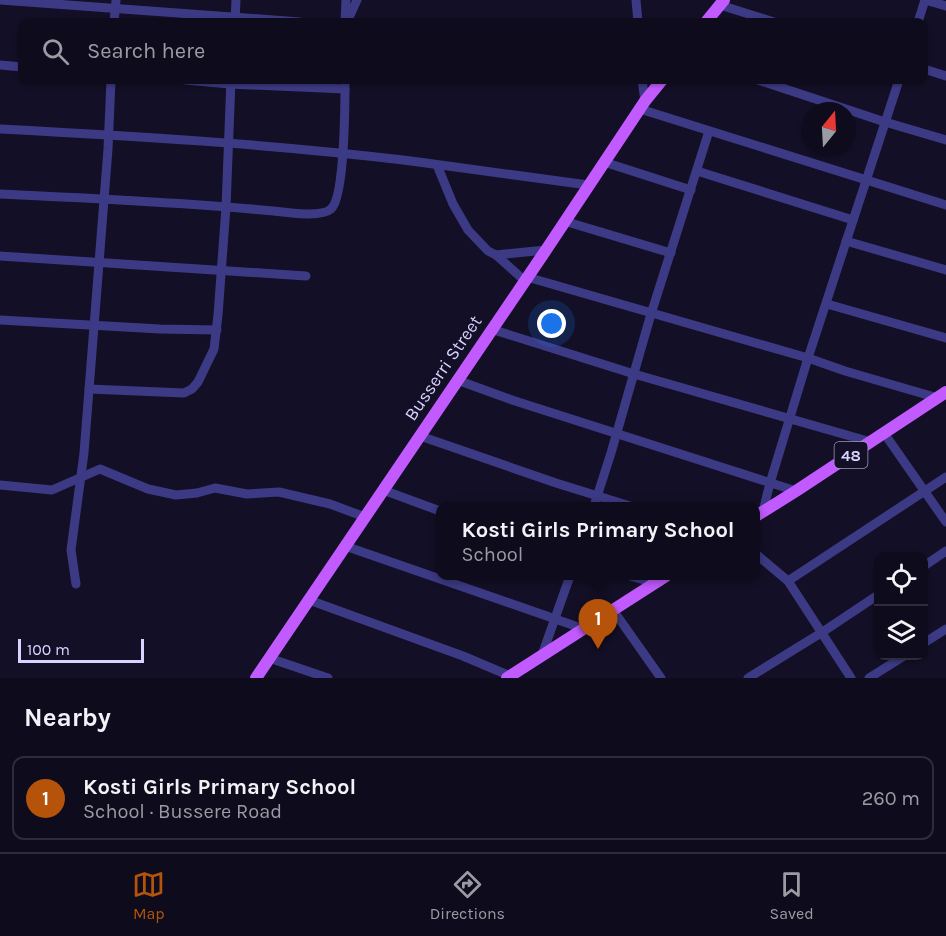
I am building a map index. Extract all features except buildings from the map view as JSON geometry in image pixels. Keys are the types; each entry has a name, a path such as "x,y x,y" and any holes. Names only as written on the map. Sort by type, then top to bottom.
{"main road":[{"path":"709,18 722,3"},
{"name":"Busserri Street","path":"256,678 642,105 659,84"},
{"name":"48","path":"760,512 942,395"},
{"path":"508,677 660,580"}],"street":[{"path":"0,0 116,4 220,18"},
{"path":"235,18 236,0"},
{"path":"346,0 346,18"},
{"path":"348,18 357,0"},
{"path":"636,0 638,18"},
{"path":"919,18 925,0 946,6"},
{"path":"722,3 763,18"},
{"path":"0,65 18,67"},
{"path":"928,70 946,76"},
{"path":"76,584 71,550 84,453 105,199 111,84"},
{"path":"89,389 184,393 192,389 207,367 214,349 217,330 226,207 231,84"},
{"path":"0,194 298,213 325,212 332,208 335,202 340,179 345,84"},
{"path":"642,84 642,105 710,131 946,205"},
{"path":"770,84 946,140"},
{"path":"760,510 897,84"},
{"path":"0,129 228,143 437,165 588,185"},
{"path":"595,502 651,314 710,131"},
{"path":"604,162 691,190"},
{"path":"437,165 453,204 468,230 488,251 526,279 808,358 845,371 942,395"},
{"path":"697,171 853,220"},
{"path":"564,221 671,253"},
{"path":"846,242 946,270"},
{"path":"496,255 546,250"},
{"path":"0,256 306,276"},
{"path":"827,303 946,338"},
{"path":"0,320 217,330"},
{"path":"491,329 634,374 871,442"},
{"path":"457,380 512,400 796,491"},
{"path":"884,433 946,522"},
{"path":"420,436 615,502"},
{"path":"84,453 100,470 148,489 176,495 215,488 247,494 279,492 330,504 365,517"},
{"path":"0,485 52,490 100,470"},
{"path":"788,581 946,477"},
{"path":"383,490 436,509"},
{"path":"345,546 436,577"},
{"path":"928,563 946,551"},
{"path":"760,557 788,581 850,678"},
{"path":"444,580 584,628"},
{"path":"542,655 568,580"},
{"path":"644,580 655,583"},
{"path":"748,678 874,598"},
{"path":"309,600 463,656 508,677"},
{"path":"613,610 661,678"},
{"path":"928,640 946,629"},
{"path":"269,658 328,678"},
{"path":"869,678 898,660"}],"place":[{"name":"Kosti Girls Primary School","path":"598,649"}]}
